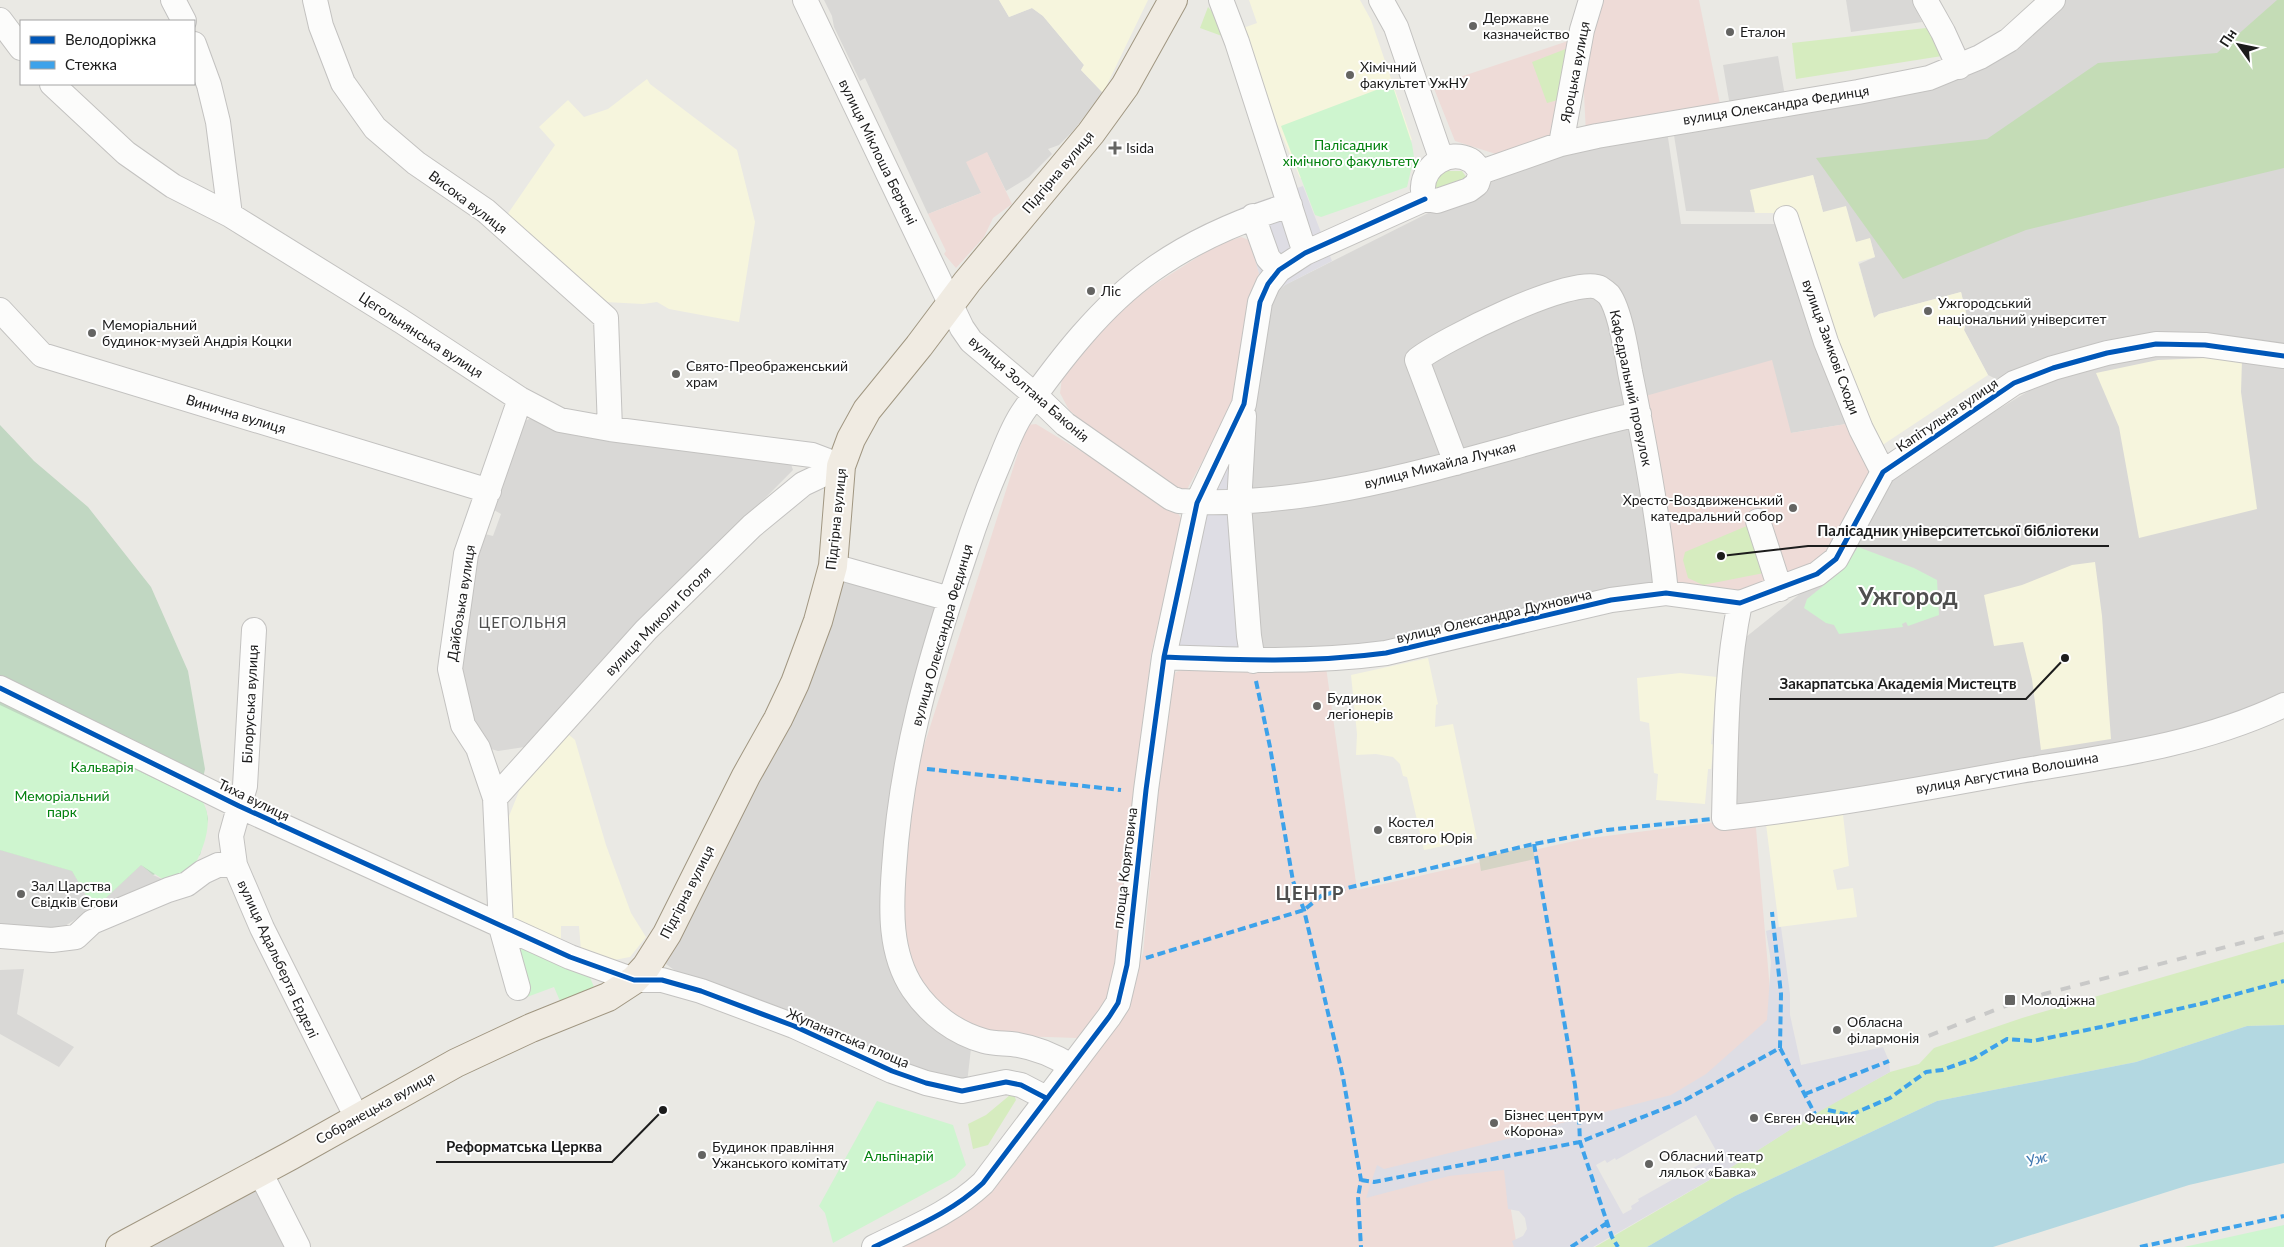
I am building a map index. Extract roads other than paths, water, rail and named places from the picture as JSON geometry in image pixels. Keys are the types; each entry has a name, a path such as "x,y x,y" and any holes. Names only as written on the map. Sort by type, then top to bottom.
{"main road":[{"name":"Підгірна вулиця","path":"634,980 646,967 667,934 734,799 778,719 795,683 818,621 834,566 841,466 851,439 867,410 919,346 970,277 1091,133 1125,86 1173,0"},
{"name":"Собранецька вулиця","path":"120,1247 456,1063 531,1028 608,997 634,980"}],"street":[{"path":"173,0 183,20"},
{"name":"Висока вулиця","path":"315,0 321,26 343,83 375,128 416,163 486,211 606,318 610,429"},
{"name":"вулиця Міклоша Берчені","path":"805,0 949,305"},
{"path":"1221,0 1237,42 1305,253"},
{"path":"1381,0 1396,27 1441,158"},
{"name":"Яроцька вулиця","path":"1561,144 1582,30 1591,0"},
{"path":"1925,0 1944,32 1959,67"},
{"name":"вулиця Олександра Фединця","path":"1481,172 1561,144 1668,123 1900,85 1959,67 1980,58 2009,40 2053,0"},
{"path":"0,20 20,47"},
{"path":"195,47 218,122 230,216"},
{"name":"Цегольнянська вулиця","path":"53,85 126,153 174,186 230,216 401,321 520,399 560,420 610,429 812,455 841,466"},
{"path":"1253,216 1268,258 1279,270 1305,253 1425,199 1437,201 1469,190 1476,184 1481,172 1470,160 1456,157 1441,158 1428,170 1423,187 1425,199"},
{"name":"вулиця Олександра Фединця","path":"1071,1066 1057,1058 1020,1045 988,1042 967,1035 949,1025 933,1012 914,990 903,972 892,922 896,834 905,767 926,680 979,511 1008,441 1016,423 1068,352 1138,280 1190,247 1253,216 1290,205"},
{"name":"вулиця Замкові Сходи","path":"1786,218 1826,342 1861,429 1883,472"},
{"name":"площа Корятовича","path":"1253,661 1249,636 1239,504 1244,404 1260,302 1268,284 1279,270"},
{"name":"Кафедральний провулок","path":"1456,463 1417,360 1505,312 1558,292 1586,285 1595,285 1609,295 1623,339 1652,486 1666,593"},
{"name":"вулиця Золтана Баконія","path":"949,305 971,340 1036,396 1065,424 1163,493 1179,501 1197,503"},
{"name":"Винична вулиця","path":"0,310 42,356 489,491"},
{"name":"Капітульна вулиця","path":"1740,603 1816,574 1836,559 1883,472 2014,384 2062,366 2107,353 2156,344 2205,345 2284,356"},
{"name":"Дайбозька вулиця","path":"501,927 495,798 478,748 463,725 450,669 466,554 520,399"},
{"name":"площа Корятовича","path":"1071,1066 1118,1003 1127,965 1146,790 1164,657 1197,503 1244,404"},
{"name":"вулиця Михайла Лучкая","path":"1239,504 1309,495 1456,463 1585,426 1639,414"},
{"name":"вулиця Миколи Гоголя","path":"495,798 646,630 752,526 803,484 841,466"},
{"path":"1197,503 1239,504"},
{"path":"1758,521 1780,589"},
{"path":"834,566 950,599"},
{"name":"вулиця Олександра Духновича","path":"1253,661 1324,660 1386,653 1601,602 1666,593 1740,603"},
{"name":"вулиця Августина Волошина","path":"1740,603 1733,638 1728,694 1724,818 1933,786 2180,743 2255,719 2284,705"},
{"name":"Білоруська вулиця","path":"235,865 231,836 245,786 254,630"},
{"path":"1164,657 1253,661"},
{"name":"Тиха вулиця","path":"0,688 240,806 501,927"},
{"name":"вулиця Адальберта Ерделі","path":"0,936 52,940 76,937 92,922 187,884 203,872 218,865 235,865 287,981 357,1118"},
{"path":"501,927 518,988"},
{"name":"Жупанатська площа","path":"501,927 570,957 634,980 662,980 701,991 794,1026 892,1071 926,1083 962,1091 1006,1082 1021,1085 1046,1098"},
{"path":"874,1247 936,1218 968,1197 983,1183 1071,1066"},
{"path":"260,1172 298,1247"}],"water":[{"name":"Уж","path":"2284,1025 2284,1163 2189,1185 1993,1247 1647,1247 1735,1196 1937,1101 2136,1062 2247,1026"}],"railway":[{"path":"1910,1043 2008,1005 2044,994 2284,932"}],"place":[{"name":"Державне казначейство","path":"1473,26"},
{"name":"Еталон","path":"1730,32"},
{"name":"Хімічний факультет УжНУ","path":"1350,75"},
{"name":"Isida","path":"1115,148"},
{"name":"Ліс","path":"1091,291"},
{"name":"Ужгородський національний університет","path":"1928,311"},
{"name":"Меморіальний будинок-музей Андрія Коцки","path":"92,333"},
{"name":"Свято-Преображенський храм","path":"676,374"},
{"name":"Хресто-Воздвиженський катедральний собор","path":"1793,508"},
{"name":"Палісадник університетської бібліотеки","path":"1721,556"},
{"name":"Закарпатська Академія Мистецтв","path":"2065,658"},
{"name":"Будинок легіонерів","path":"1317,706"},
{"name":"Костел святого Юрія","path":"1378,830"},
{"name":"Зал Царства Свідків Єгови","path":"21,894"},
{"name":"Молодіжна","path":"2010,1000"},
{"name":"Обласна філармонія","path":"1837,1030"},
{"name":"Реформатська Церква","path":"663,1110"},
{"name":"Євген Фенцик","path":"1754,1118"},
{"name":"Бізнес центрум «Корона»","path":"1494,1123"},
{"name":"Будинок правління Ужанського комітату","path":"702,1155"},
{"name":"Обласний театр ляльок «Бавка»","path":"1649,1164"}],"district":[{"name":"Ужгород","path":"1908,597"},
{"name":"ЦЕГОЛЬНЯ","path":"523,623"},
{"name":"ЦЕНТР","path":"1310,893"}],"park label":[{"name":"Палісадник хімічного факультету","path":"1351,154"},
{"name":"Кальварія","path":"102,767"},
{"name":"Меморіальний парк","path":"62,804"},
{"name":"Альпінарій","path":"899,1156"}]}
